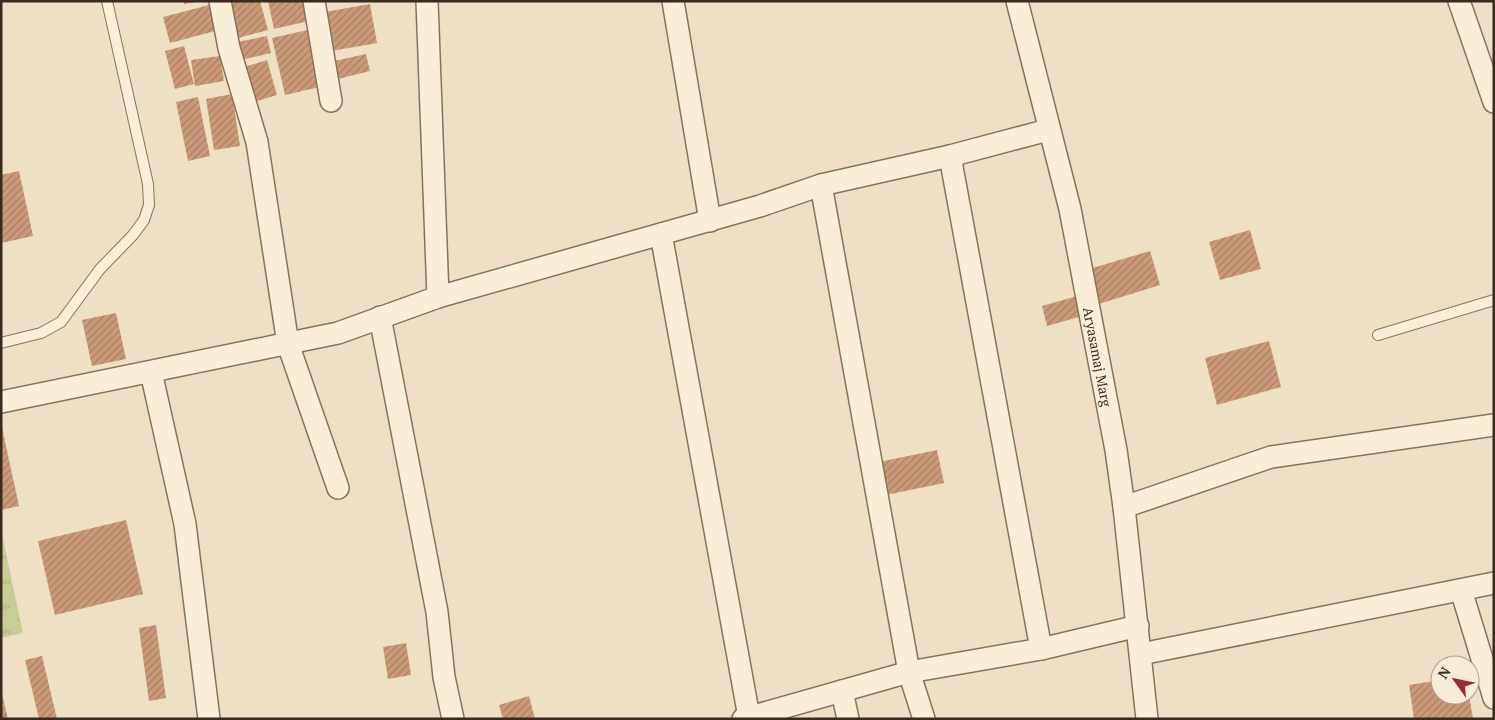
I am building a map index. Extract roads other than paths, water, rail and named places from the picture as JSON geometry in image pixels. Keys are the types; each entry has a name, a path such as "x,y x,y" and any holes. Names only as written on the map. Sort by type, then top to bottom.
{"street":[{"path":"220,1 229,48 256,142 288,344 338,488"},
{"path":"314,1 331,101"},
{"path":"427,1 438,296"},
{"path":"673,1 710,221"},
{"name":"Aryasamaj Marg","path":"1018,1 1048,130 1070,209 1124,507 1147,719"},
{"path":"1459,1 1494,102"},
{"path":"1,402 338,333 438,296 710,221 821,185 950,156 1048,130"},
{"path":"950,156 1040,649"},
{"path":"821,185 909,672 924,719"},
{"path":"661,234 745,718 909,672 1040,649 1138,626"},
{"path":"380,317 437,612 444,677 453,719"},
{"path":"151,372 185,524 209,719"},
{"path":"1124,507 1271,457 1494,425"},
{"path":"1141,654 1494,583"},
{"path":"1462,590 1494,698"},
{"path":"842,691 848,719"}],"lane":[{"path":"1,343 40,334 61,322 100,269 134,235 144,220 148,204 148,184 107,1"},
{"path":"1378,335 1494,300"}]}
